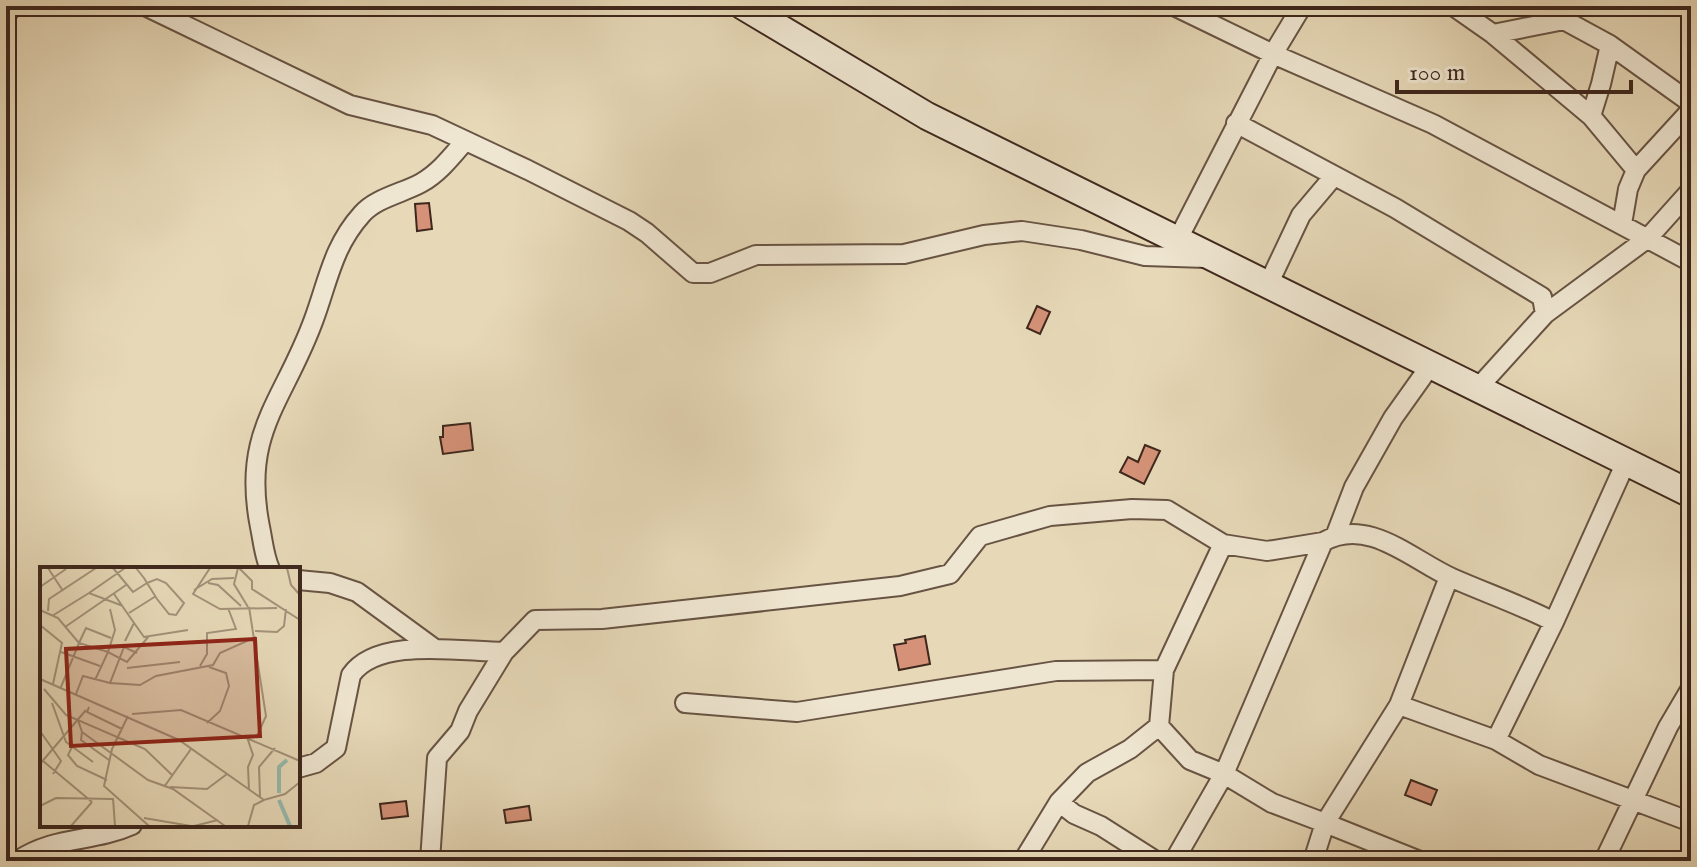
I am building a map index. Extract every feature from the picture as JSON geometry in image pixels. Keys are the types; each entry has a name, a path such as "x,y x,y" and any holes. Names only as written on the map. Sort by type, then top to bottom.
{"street":[{"path":"6,15 13,6"},
{"path":"145,6 350,105 432,125 465,141 629,221 698,275 756,255 904,254 984,235 1022,231 1081,240 1145,256 1209,258"},
{"path":"743,6 927,116 1267,287 1691,494"},
{"path":"1174,6 1273,54 1433,124 1691,262"},
{"path":"1177,241 1236,123 1302,6"},
{"path":"1453,6 1493,34 1591,116 1636,170"},
{"path":"1493,34 1558,13 1610,45 1691,103"},
{"path":"1591,116 1610,45"},
{"path":"1622,224 1628,189 1636,170 1691,110"},
{"path":"1236,123 1395,208 1542,297 1545,314"},
{"path":"270,567 255,500 255,460 266,419 299,356 331,262 362,213 424,181 465,141"},
{"path":"1267,287 1301,215 1334,176"},
{"path":"1477,389 1545,314 1648,238 1691,190"},
{"path":"1174,861 1224,774 1354,487 1393,418 1430,366"},
{"path":"1496,740 1554,622 1626,462"},
{"path":"430,861 437,758 460,731 468,711 504,652 535,620 602,619 900,586 950,574 980,536 1050,516 1132,509 1167,510 1223,544 1267,551 1356,534 1387,541 1449,577 1554,622"},
{"path":"1023,861 1059,802 1087,773 1130,749 1159,726 1164,670 1223,544"},
{"path":"1313,861 1325,823 1399,705 1449,577"},
{"path":"300,580 330,583 357,592 435,649"},
{"path":"300,767 316,763 339,743 348,685 357,667 370,658 386,653 435,649 504,652"},
{"path":"685,703 797,712 1056,671 1164,670"},
{"path":"1604,861 1668,727 1691,688"},
{"path":"1399,705 1496,740 1539,765 1691,822"},
{"path":"1159,726 1190,760 1224,774 1272,803 1420,861"},
{"path":"1059,802 1074,814 1101,826 1156,861"},
{"path":"17,861 45,846 68,839 105,835 127,827"}],"building":[{"path":"429,203 432,229 417,231 415,204"},
{"path":"1037,306 1050,312 1040,334 1027,328"},
{"path":"470,423 473,450 443,454 440,437 443,437 443,426"},
{"path":"1145,445 1160,451 1144,484 1120,472 1128,457 1138,462"},
{"path":"925,636 930,664 899,670 894,645"},
{"path":"1411,780 1437,790 1431,805 1405,795"},
{"path":"406,801 408,816 382,819 380,804"},
{"path":"529,806 531,820 506,823 504,810"}]}
